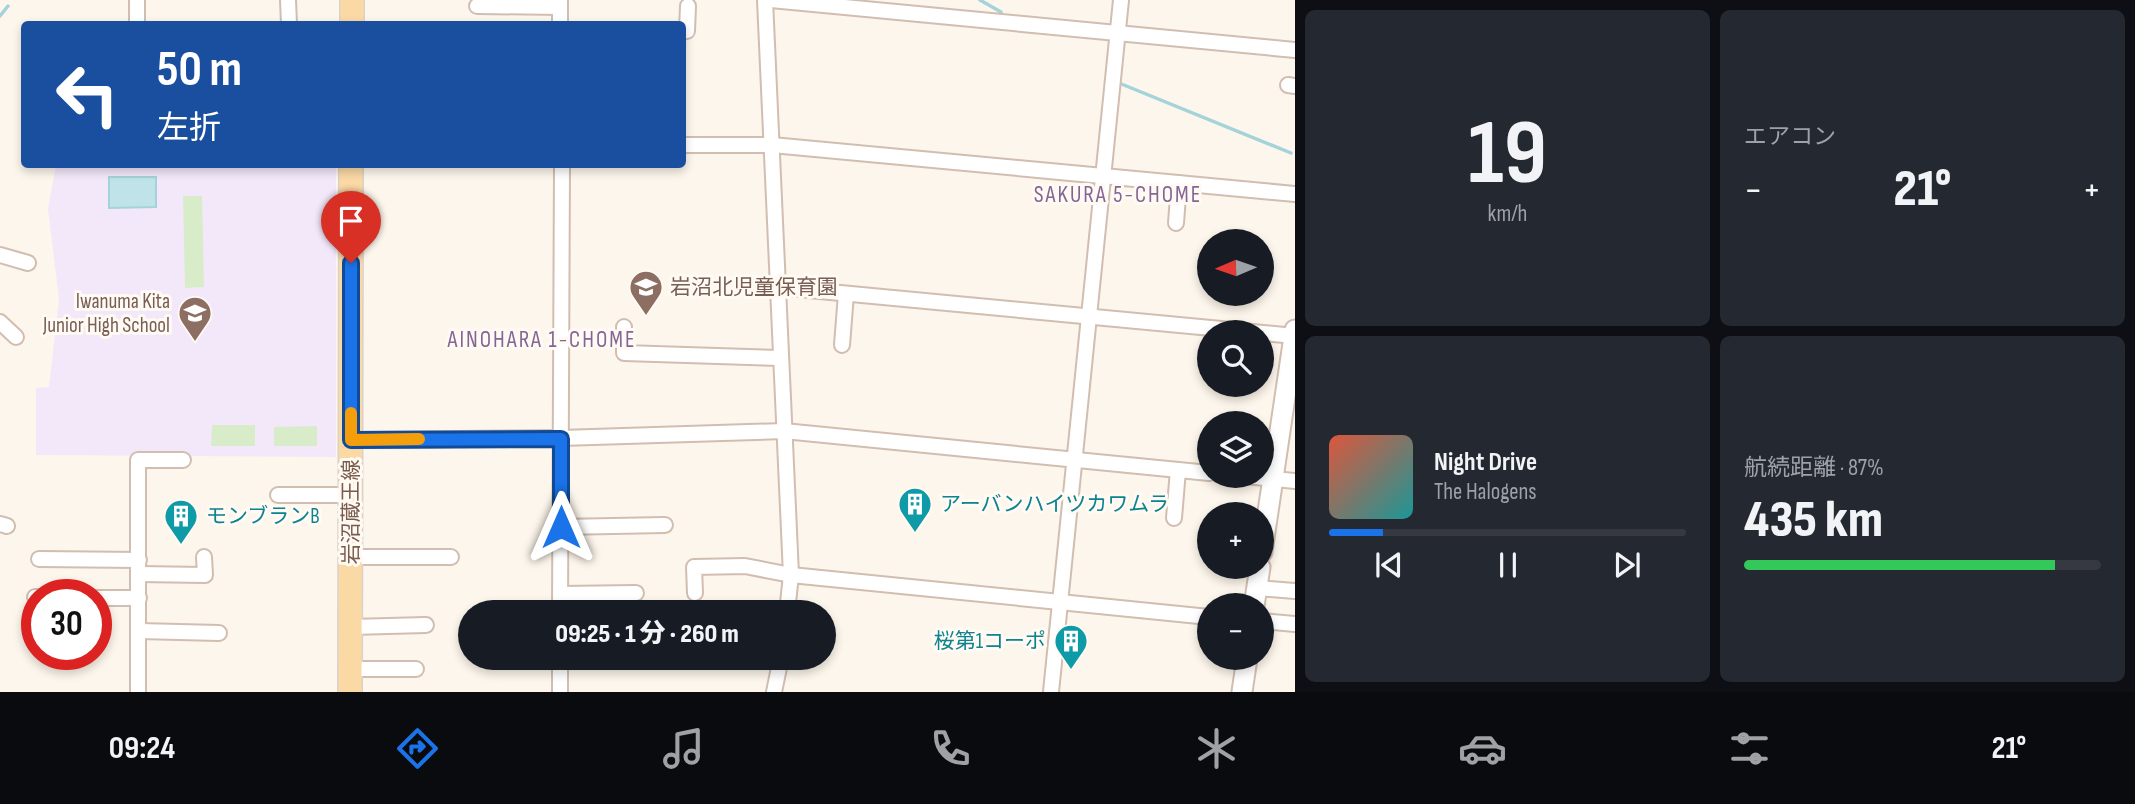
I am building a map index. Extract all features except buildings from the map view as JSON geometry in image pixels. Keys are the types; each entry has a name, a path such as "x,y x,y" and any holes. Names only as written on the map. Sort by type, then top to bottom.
{"main road":[{"path":"352,0 352,21"},
{"name":"岩沼蔵王線","path":"350,681 351,168"}],"street":[{"path":"137,0 137,21"},
{"path":"288,0 289,21"},
{"path":"765,0 791,575 788,600"},
{"path":"771,0 909,6 1295,50"},
{"path":"1051,692 1121,0"},
{"path":"477,6 560,3 560,21"},
{"path":"686,32 688,6"},
{"path":"686,145 772,145 1295,194"},
{"path":"561,600 562,168"},
{"path":"1176,223 1180,183"},
{"path":"0,255 28,263"},
{"path":"777,287 1295,334 1274,465"},
{"path":"842,345 846,294"},
{"path":"0,321 16,337"},
{"path":"624,327 624,353 780,358"},
{"path":"351,440 561,439 784,431 1197,472"},
{"path":"138,692 138,460 183,460"},
{"path":"1174,517 1178,470"},
{"path":"1274,478 1295,481"},
{"path":"278,495 351,495"},
{"path":"561,527 666,525"},
{"path":"39,559 205,575 204,557"},
{"path":"351,557 451,557"},
{"path":"695,593 694,567 746,566 791,575 1197,616"},
{"path":"1274,594 1295,591"},
{"path":"561,594 636,593"},
{"path":"112,598 139,598"},
{"path":"1274,622 1295,624"},
{"path":"351,627 426,625"},
{"path":"139,631 219,633"},
{"path":"350,681 416,669"},
{"path":"560,670 560,692"},
{"path":"774,692 779,670"},
{"path":"1242,692 1245,670"}],"shaded area":[{"name":"Iwanuma Kita Junior High School","path":"55,168 336,168 336,457 36,455 36,388 49,387 59,299 48,209"}],"green space":[{"path":"183,196 202,196 204,287 185,288"},
{"path":"212,425 255,425 255,446 211,446"},
{"path":"317,426 317,446 274,446 274,427"}],"water":[{"path":"109,177 156,177 156,207 109,208"}],"waterway":[{"path":"980,0 1001,12"},
{"path":"0,16 8,6"},
{"path":"1119,83 1291,153"}],"slow traffic":[{"path":"351,413 351,440 419,439"}],"place":[{"name":"岩沼北児童保育園","path":"646,317"},
{"name":"Iwanuma Kita Junior High School","path":"195,343"},
{"name":"アーバンハイツカワムラ","path":"915,534"},
{"name":"モンブランB","path":"181,546"},
{"name":"桜第1コーポ","path":"1071,671"}],"district":[{"name":"SAKURA 5-CHOME","path":"1118,194"},
{"name":"AINOHARA 1-CHOME","path":"542,339"}],"route":[{"path":"351,263 351,440 561,439 561,527"}]}
